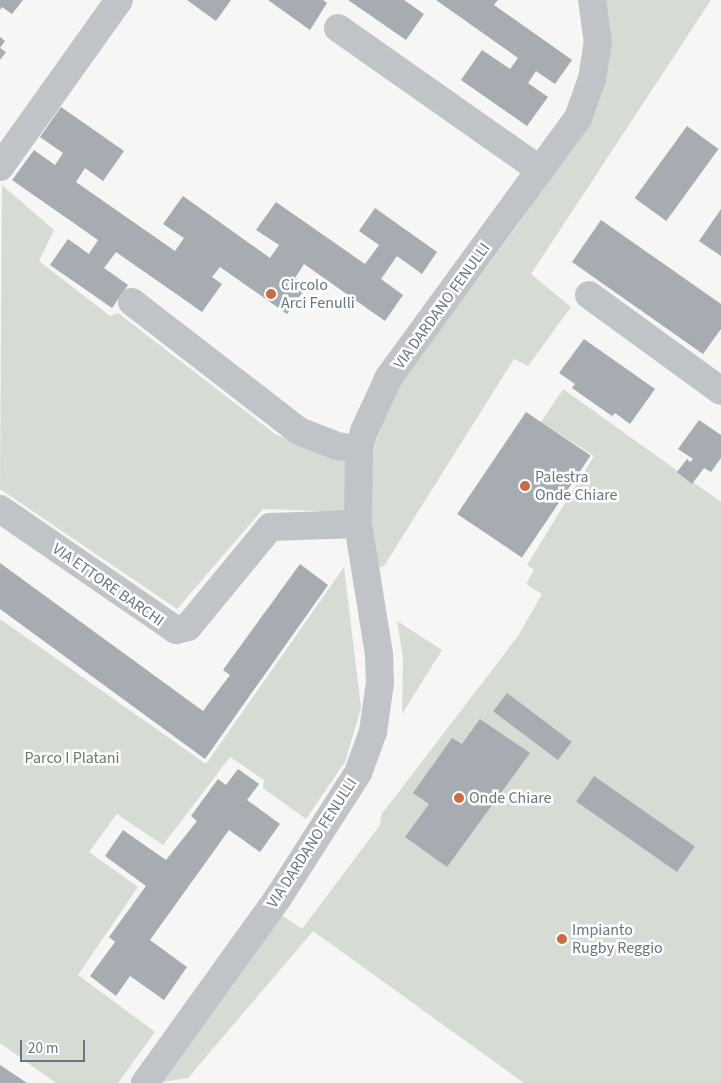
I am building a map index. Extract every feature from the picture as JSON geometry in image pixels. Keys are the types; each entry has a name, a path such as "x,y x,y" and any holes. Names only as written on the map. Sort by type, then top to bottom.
{"street":[{"path":"0,167 118,0"},
{"name":"VIA DARDANO FENULLI","path":"145,1083 318,837 353,781 367,750 378,708 379,654 358,524 360,450 370,412 389,377 578,118 587,98 598,43 592,0"},
{"path":"338,28 540,170"},
{"path":"589,295 720,387"},
{"path":"132,302 299,431 337,446 360,450"},
{"name":"VIA ETTORE BARCHI","path":"0,509 176,630 188,627 270,526 358,524"}],"green space":[{"path":"604,0 711,0 531,274 571,307 528,366 514,359 384,566 378,568 370,509 370,464 388,401 518,225 591,115 608,64 609,21"},
{"path":"2,185 54,230 39,261 110,316 118,313 275,434 345,462 345,512 263,509 177,609 0,489"},
{"path":"563,389 721,502 721,1083 524,1083 313,931 188,1078 157,1083 279,913 302,929 380,825 381,815 518,636 542,594 526,584 534,570 527,565 594,456 541,422"},
{"name":"Parco I Platani","path":"344,567 361,708 345,762 306,819 263,788 264,780 230,757 163,845 117,814 89,852 138,887 78,975 155,1032 118,1083 56,1083 0,1043 0,619 206,764"},
{"path":"397,621 442,650 402,714 403,658"}],"building":[{"path":"0,0 23,0 12,14 2,7 0,10"},
{"path":"187,0 231,0 216,21"},
{"path":"268,0 323,0 327,3 310,30"},
{"path":"348,0 404,0 424,14 406,40"},
{"path":"436,0 498,0 494,5 572,60 555,84 536,71 528,83 548,97 527,126 461,80 482,50 510,69 518,58"},
{"path":"0,37 5,41 0,48"},
{"path":"0,48 6,52 0,60"},
{"path":"61,107 124,151 103,181 85,168 76,182 175,251 184,238 163,224 183,196 270,258 279,245 256,230 276,202 365,264 379,245 359,231 375,208 437,252 422,274 397,256 381,279 403,295 385,321 304,264 295,278 307,286 287,314 220,267 212,277 222,284 202,312 116,252 104,268 128,285 112,308 50,265 68,239 89,254 98,240 12,180 34,150 55,165 63,153 40,137"},
{"path":"687,126 719,149 666,221 635,198"},
{"path":"721,209 721,256 699,241"},
{"path":"601,220 721,304 721,329 703,354 572,262"},
{"path":"584,339 655,389 630,424 615,413 612,416 572,388 575,384 559,373"},
{"name":"Palestra Onde Chiare","path":"526,412 591,456 522,558 457,514"},
{"path":"699,420 721,435 721,458 711,472 704,468 692,484 677,472 687,459 690,462 693,459 678,449"},
{"path":"0,563 203,711 230,675 223,670 300,564 328,585 205,759 0,609"},
{"path":"507,693 572,742 558,760 493,711"},
{"name":"Onde Chiare","path":"480,719 530,753 447,867 405,837 429,804 413,793 452,738 462,744"},
{"path":"238,769 259,784 247,800 280,824 260,852 229,830 150,940 187,967 164,1000 130,976 116,996 90,976 115,942 109,937 146,886 105,856 123,830 166,860 197,821 191,816 218,779 226,785"},
{"path":"594,776 695,847 677,872 576,801"},
{"path":"0,1065 27,1083 0,1083"}],"place":[{"name":"Circolo Arci Fenulli","path":"271,294"},
{"name":"Palestra Onde Chiare","path":"525,486"},
{"name":"Onde Chiare","path":"459,798"},
{"name":"Impianto Rugby Reggio","path":"562,939"}]}
